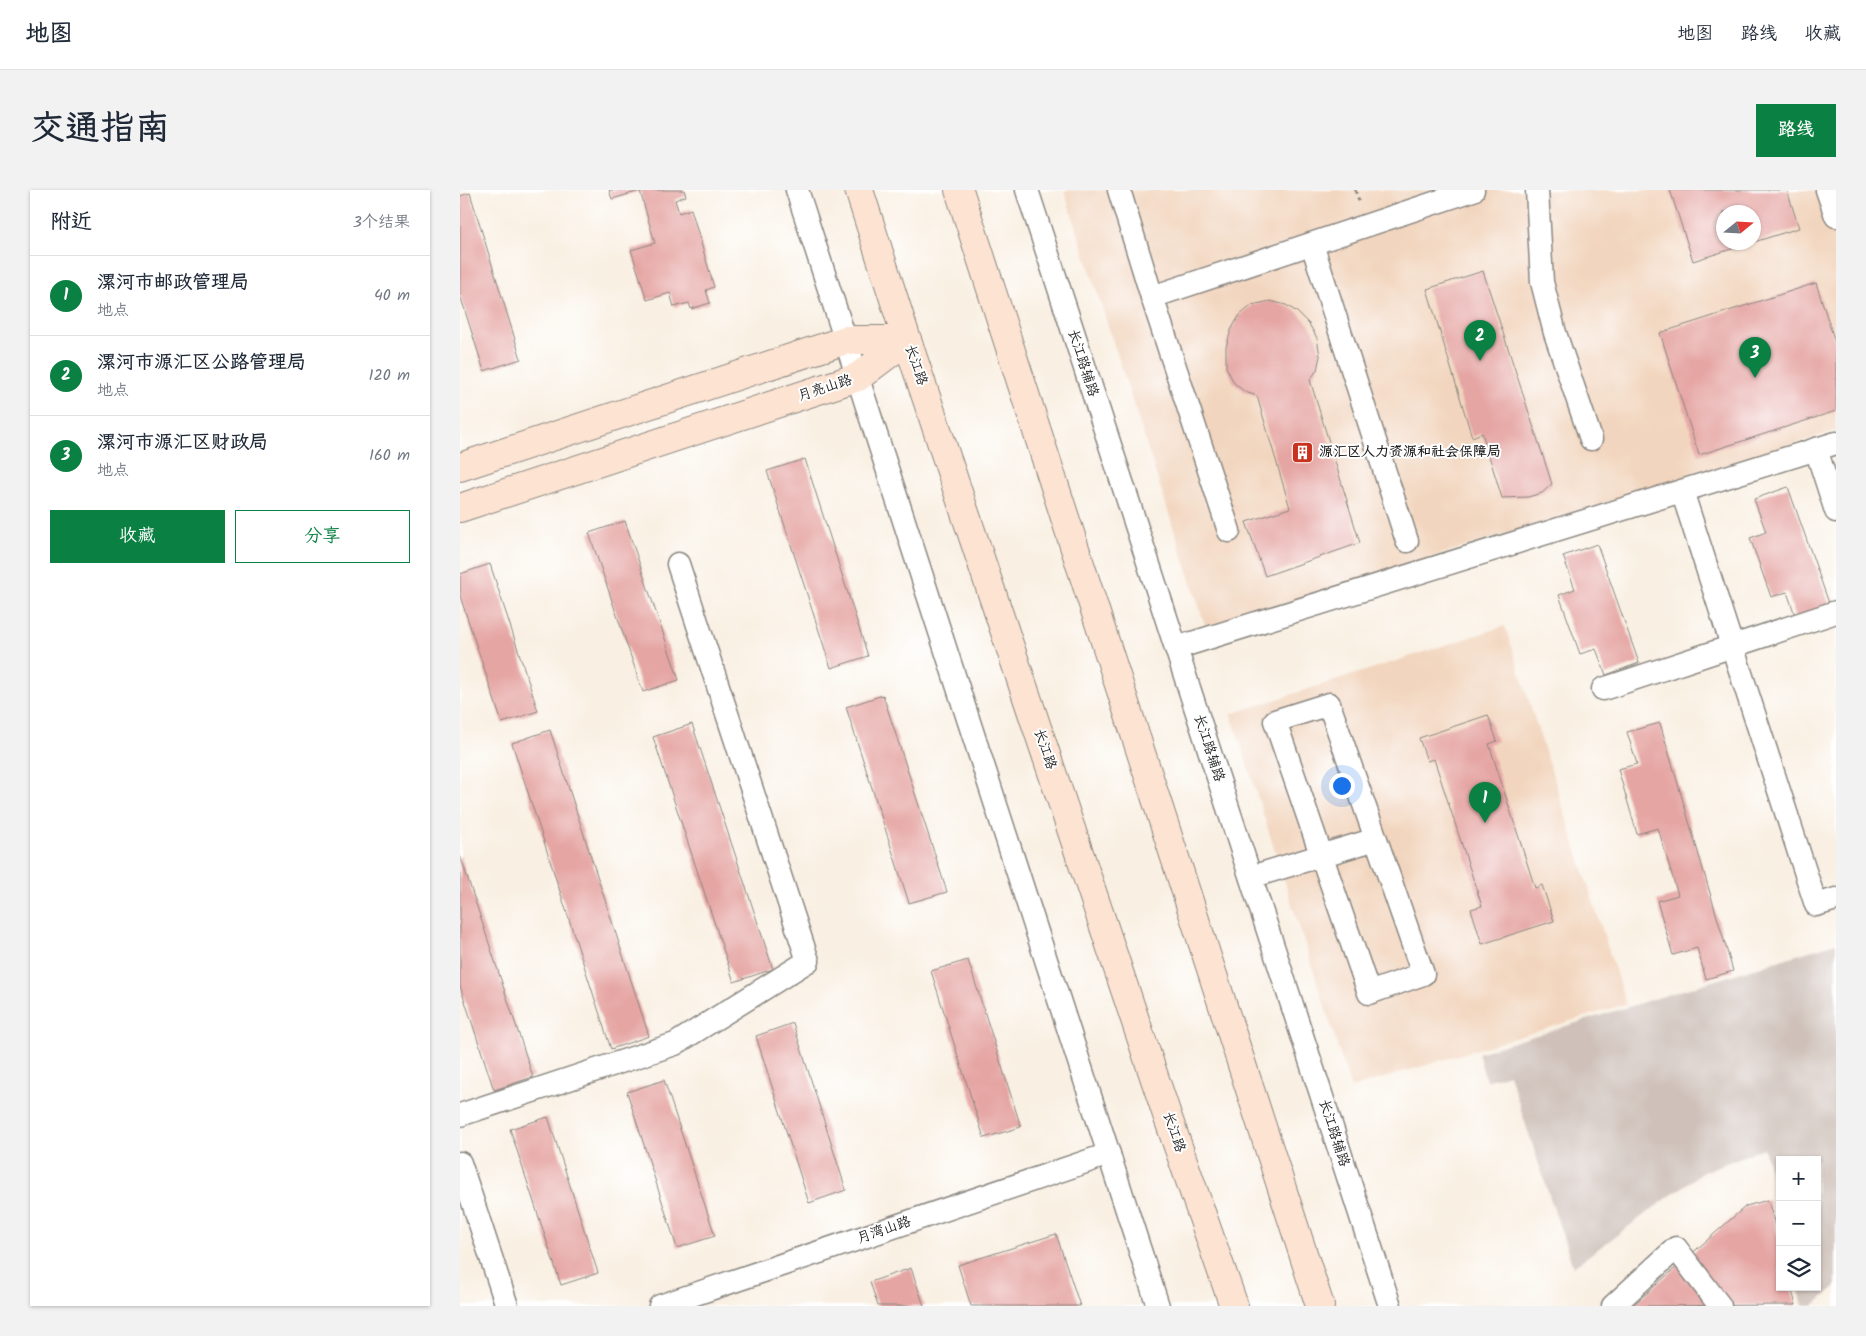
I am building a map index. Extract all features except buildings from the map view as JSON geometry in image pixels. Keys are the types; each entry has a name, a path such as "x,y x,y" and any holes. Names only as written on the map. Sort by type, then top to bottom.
{"main road":[{"name":"长江路","path":"859,190 907,340 1168,1118 1234,1306"},
{"path":"959,190 1320,1306"},
{"path":"460,467 846,340 907,340"},
{"name":"月亮山路","path":"460,508 858,377 907,340"}],"street":[{"path":"797,190 1158,1306"},
{"name":"长江路辅路","path":"1027,190 1390,1306"},
{"path":"1119,190 1229,531"},
{"path":"1152,297 1473,190"},
{"path":"1537,190 1542,282 1554,333 1591,439"},
{"path":"1827,190 1836,216"},
{"path":"1312,244 1407,541"},
{"path":"1176,648 1826,446 1836,510"},
{"path":"1682,491 1816,905 1836,899"},
{"path":"460,1115 675,1044 808,961 678,564"},
{"path":"1603,689 1836,612"},
{"path":"1329,704 1376,838 1423,974 1369,994 1275,721 1329,704"},
{"path":"1251,877 1376,838"},
{"name":"月湾山路","path":"660,1306 1109,1154"},
{"path":"460,1163 507,1306"},
{"path":"1613,1306 1676,1248 1720,1306"}],"shaded area":[{"path":"1064,190 1836,190 1836,431 1206,628"},
{"path":"1505,626 1626,1004 1351,1088 1231,714"},
{"path":"1836,943 1836,1286 1813,1306 1803,1306 1799,1291 1821,1291 1821,1156 1776,1156 1776,1196 1764,1148 1703,1172 1573,1267 1509,1074 1486,1081 1478,1053"}],"place":[{"name":"漯河市源汇区公路管理局","path":"1480,361"},
{"name":"漯河市源汇区财政局","path":"1755,378"},
{"name":"源汇区人力资源和社会保障局","path":"1303,452"},
{"name":"漯河市邮政管理局","path":"1485,823"}]}
